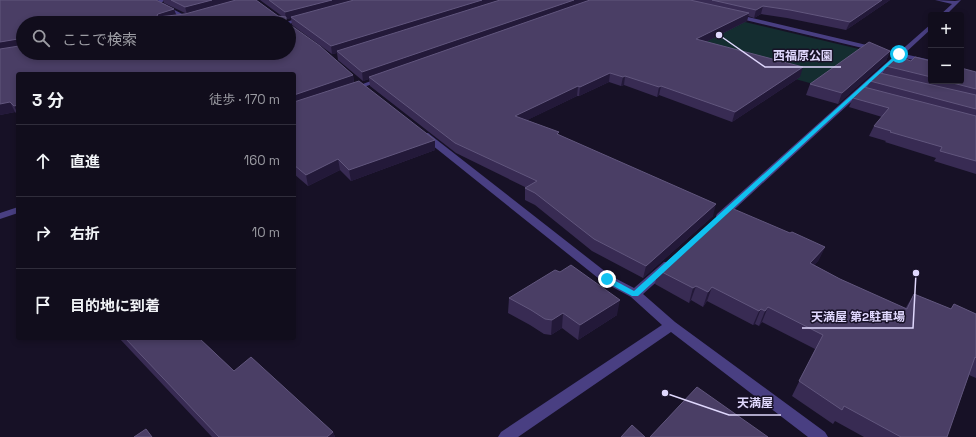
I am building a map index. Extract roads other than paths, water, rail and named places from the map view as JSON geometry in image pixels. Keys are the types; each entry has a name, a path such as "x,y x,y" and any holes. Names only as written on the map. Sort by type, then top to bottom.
{"street":[{"path":"163,0 157,3 187,16"},
{"path":"937,0 958,2"},
{"path":"946,12 958,2"},
{"path":"725,14 884,51"},
{"path":"296,20 308,17"},
{"path":"711,225 862,93 878,78 895,54 928,28"},
{"path":"895,54 928,61"},
{"path":"341,93 365,88 392,75"},
{"path":"351,77 365,88"},
{"path":"417,129 607,279 635,294 671,324 820,437"},
{"path":"0,216 16,211"},
{"path":"635,294 676,257"},
{"path":"506,437 671,324"}],"place":[{"name":"西福原公園","path":"719,35"},
{"name":"天満屋 第2駐車場","path":"916,273"},
{"name":"天満屋","path":"665,393"}]}
